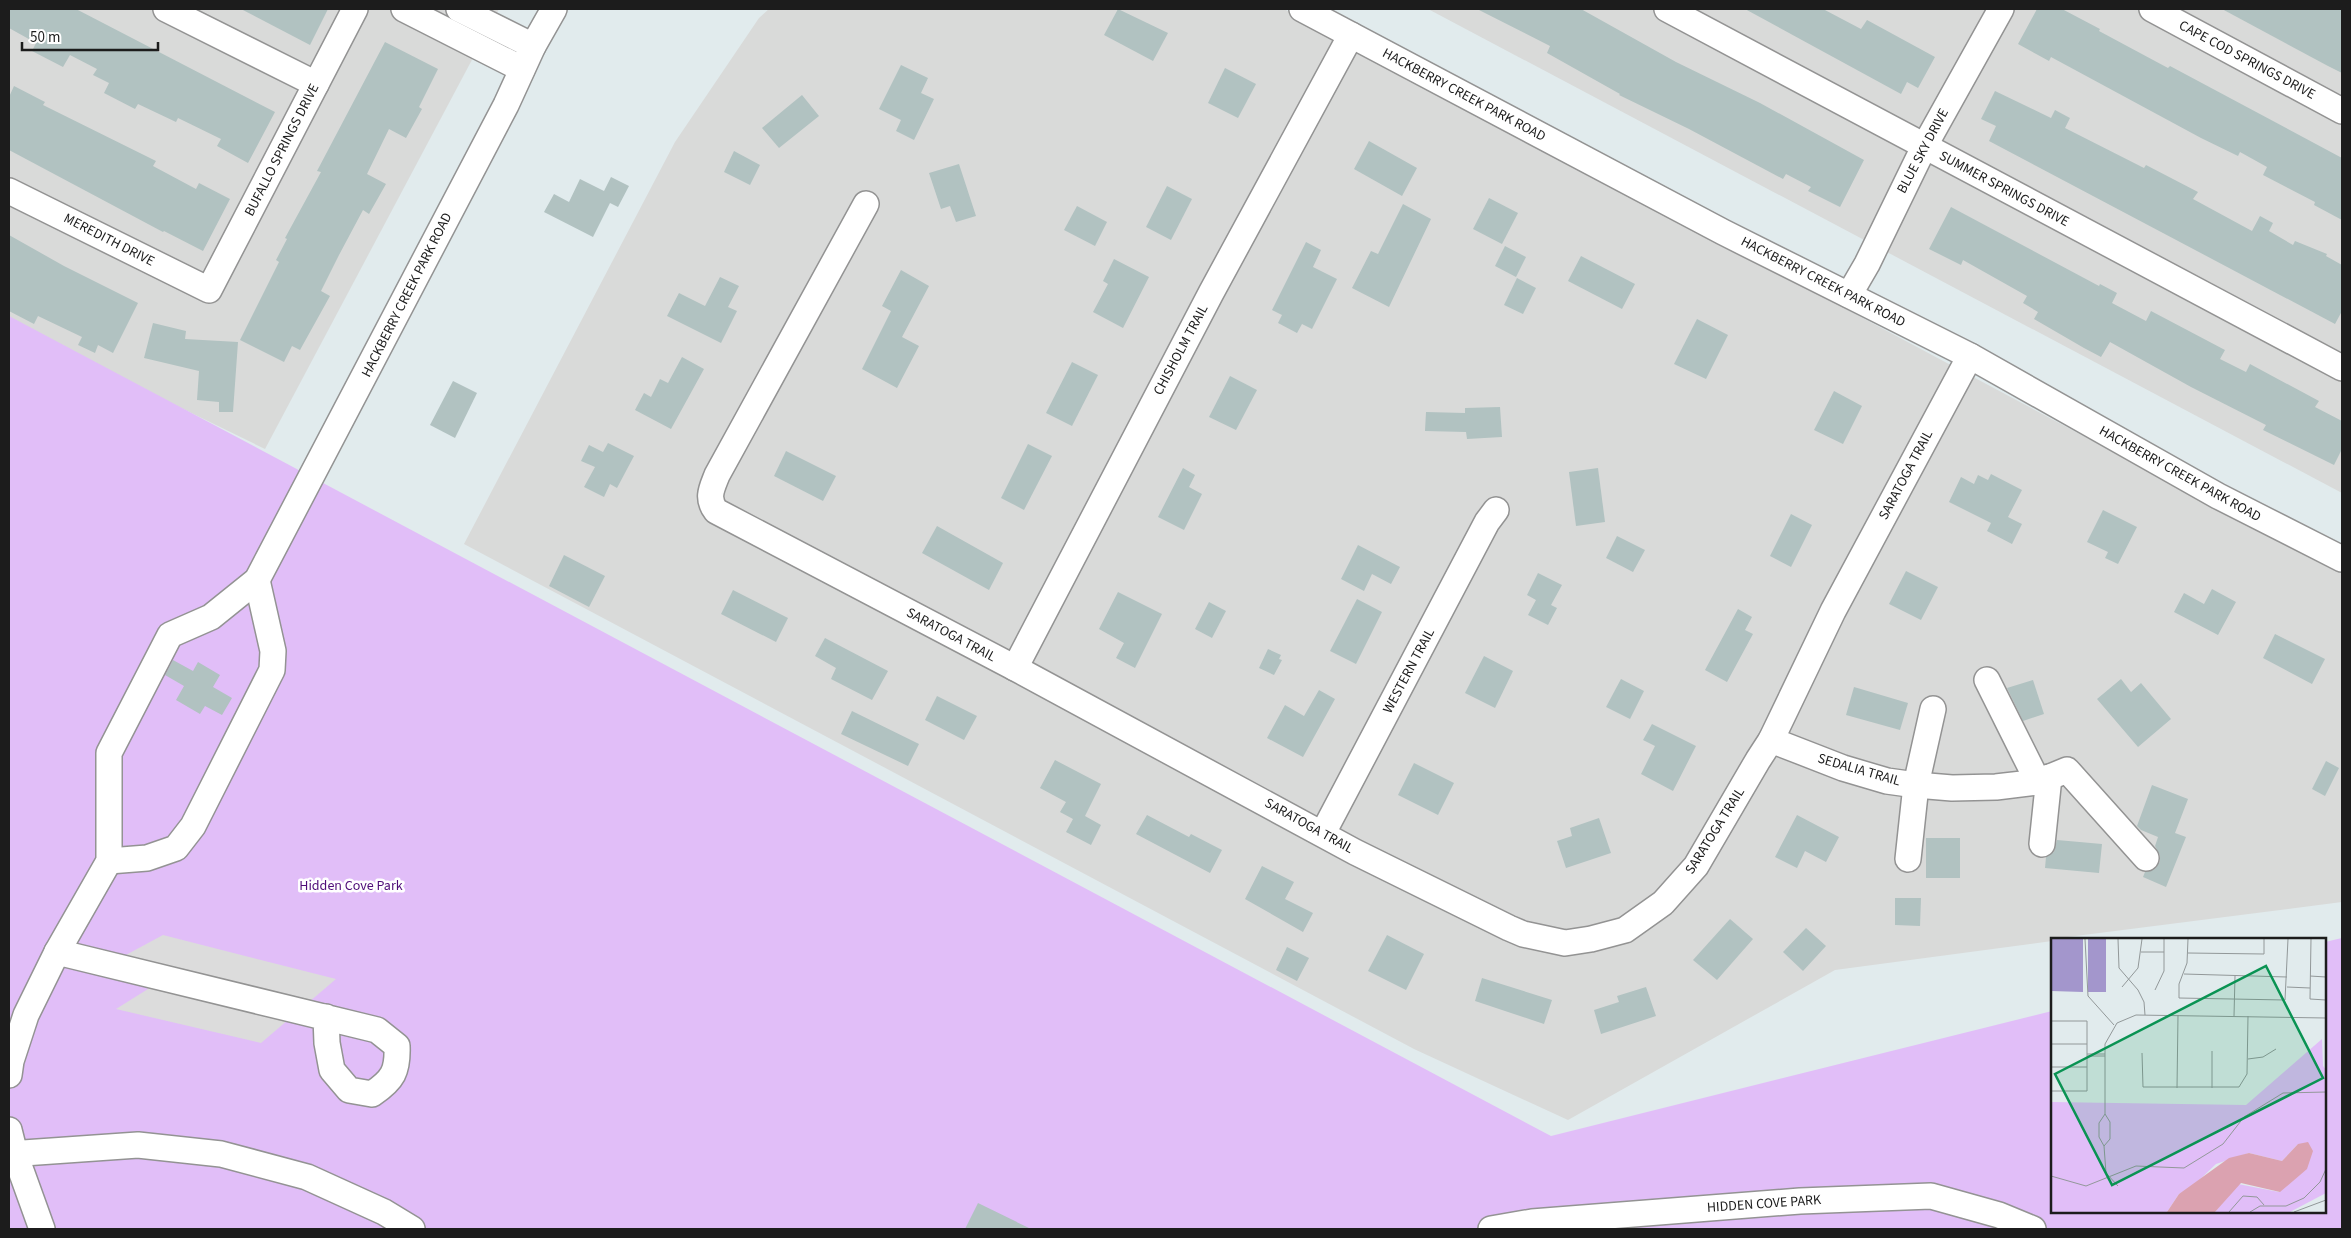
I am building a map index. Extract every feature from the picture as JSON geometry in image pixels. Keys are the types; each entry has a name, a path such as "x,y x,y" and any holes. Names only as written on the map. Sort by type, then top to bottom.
{"street":[{"path":"166,9 316,84"},
{"name":"BUFALLO SPRINGS DRIVE","path":"208,290 354,9"},
{"path":"404,9 522,69"},
{"path":"459,9 532,46"},
{"name":"HACKBERRY CREEK PARK ROAD","path":"9,1075 26,1015 57,952 109,861 109,753 170,635 211,617 257,580 506,105 532,46 554,9"},
{"name":"HACKBERRY CREEK PARK ROAD","path":"1302,9 1687,213 1970,356 2218,496 2342,560"},
{"name":"SUMMER SPRINGS DRIVE","path":"1666,9 2342,368"},
{"name":"BLUE SKY DRIVE","path":"1849,295 1867,264 1924,147 2001,9"},
{"name":"CAPE COD SPRINGS DRIVE","path":"2152,9 2342,111"},
{"name":"CHISHOLM TRAIL","path":"1015,668 1211,293 1351,35"},
{"name":"MEREDITH DRIVE","path":"9,191 208,290"},
{"name":"SARATOGA TRAIL","path":"866,204 717,474 710,492 710,503 716,511 1015,668 1355,852 1509,928 1523,934 1566,943 1625,930 1663,903 1696,866 1771,740 1833,611 1970,356"},
{"name":"WESTERN TRAIL","path":"1323,833 1487,522 1496,510"},
{"path":"109,861 147,858 176,848 192,826 272,670 273,651 257,580"},
{"path":"1987,680 2051,776 2146,858"},
{"path":"1908,859 1916,785 1934,709"},
{"name":"SEDALIA TRAIL","path":"1771,740 1835,765 1887,782 1952,788 2051,776"},
{"path":"2042,844 2051,776"},
{"path":"57,952 326,1017"},
{"path":"9,1130 12,1154 42,1229"},
{"path":"12,1154 138,1145 221,1154 307,1177 384,1212 412,1229"},
{"name":"HIDDEN COVE PARK","path":"1491,1229 1532,1222 1800,1201 1931,1196 1999,1215 2034,1229"}],"shaded area":[{"path":"9,9 499,9 265,449 9,324"},
{"path":"769,9 1284,9 2342,574 2342,902 2051,938 2051,941 1835,970 1568,1120 1414,1049 464,544 675,142 759,18"},
{"path":"1428,9 2342,9 2342,493"},
{"path":"163,935 336,979 261,1043 116,1009 148,989 124,956"}],"green space":[{"name":"Hidden Cove Park","path":"9,316 1551,1136 2051,1011 2051,1213 2326,1213 2326,942 2342,938 2342,1229 9,1229"}],"building":[{"path":"9,9 76,9 275,112 248,163 217,146 221,139 178,118 176,122 138,104 135,109 104,93 109,83 93,75 97,69 70,55 63,67 32,51 36,43 9,28"},
{"path":"241,9 328,9 310,45"},
{"path":"1118,9 1168,33 1153,61 1104,35"},
{"path":"1477,9 1581,9 1676,62 1760,103 1864,160 1840,207 1808,191 1811,187 1786,174 1783,179 1689,129 1619,95 1547,53 1550,46"},
{"path":"1745,9 1823,9 1861,29 1867,20 1935,57 1918,88 1907,82 1901,94"},
{"path":"2037,9 2062,9 2168,68 2170,66 2342,158 2342,220 2314,205 2315,202 2263,175 2267,167 2240,152 2238,156 2201,138 2051,57 2049,61 2018,44"},
{"path":"2222,9 2342,9 2342,73 2328,66"},
{"path":"385,42 438,69 419,107 422,109 406,138 389,129 367,174 386,184 369,214 363,210 339,255 321,291 330,296 300,350 292,346 284,362 240,340 279,262 276,260 287,239 285,238 321,172 317,171"},
{"path":"901,65 928,78 921,93 934,99 914,140 896,131 901,120 879,109"},
{"path":"1225,68 1256,84 1238,118 1208,103"},
{"path":"14,86 45,102 43,105 156,161 153,166 196,189 199,183 230,199 203,251 163,232 9,150 9,97"},
{"path":"1995,91 2051,118 2055,110 2070,118 2065,128 2144,168 2146,165 2198,192 2193,199 2252,231 2260,216 2273,223 2269,231 2293,245 2295,241 2327,254 2326,256 2342,265 2342,311 2335,324 1989,141 1996,126 1981,119"},
{"path":"802,95 819,116 779,148 762,128"},
{"path":"1369,141 1417,168 1402,196 1354,169"},
{"path":"734,151 760,165 750,185 724,172"},
{"path":"959,164 976,216 956,222 950,206 941,209 929,173"},
{"path":"611,177 629,186 618,207 610,203 593,237 544,212 554,194 569,202 580,179 604,191"},
{"path":"1167,186 1192,199 1171,240 1146,227"},
{"path":"1489,198 1518,213 1502,244 1473,229"},
{"path":"1403,204 1431,219 1389,307 1352,288 1371,251 1378,254"},
{"path":"1077,206 1107,222 1095,246 1064,230"},
{"path":"1951,207 2099,286 2100,284 2117,293 2112,303 2146,321 2151,311 2225,350 2220,359 2246,372 2250,364 2319,401 2315,407 2342,421 2342,449 2334,465 2263,430 2266,425 2191,387 2110,342 2101,357 2084,348 2034,319 2038,312 2023,303 2027,296 1963,260 1961,265 1929,249"},
{"path":"9,235 64,266 138,303 113,353 98,345 95,353 78,345 82,337 38,316 34,324 9,311"},
{"path":"1306,242 1321,250 1313,267 1337,279 1312,329 1302,324 1297,333 1278,323 1282,315 1272,310"},
{"path":"1505,246 1526,257 1516,277 1495,266"},
{"path":"1581,256 1635,284 1622,309 1568,281"},
{"path":"1114,259 1149,277 1123,328 1093,312 1108,284 1103,281"},
{"path":"901,270 929,286 902,337 919,346 897,388 862,369 891,311 882,306"},
{"path":"720,277 739,286 728,307 737,311 721,343 667,316 679,293 705,306"},
{"path":"1517,278 1536,288 1523,314 1504,305"},
{"path":"1697,319 1728,335 1706,379 1674,364"},
{"path":"153,323 186,331 185,339 238,342 233,412 219,412 219,402 197,400 199,371 144,358"},
{"path":"682,357 704,369 671,429 635,410 644,393 651,397 660,379 668,383"},
{"path":"1072,362 1098,375 1072,426 1046,413"},
{"path":"1230,376 1257,390 1236,430 1209,417"},
{"path":"453,381 477,393 455,438 430,425"},
{"path":"1834,391 1862,406 1843,444 1814,430"},
{"path":"1500,407 1502,437 1467,439 1466,432 1425,431 1426,412 1465,413 1465,408"},
{"path":"608,443 634,456 617,488 610,484 604,497 584,487 595,467 581,461 589,445 603,452"},
{"path":"1028,444 1052,456 1024,510 1001,498"},
{"path":"786,451 836,476 823,501 774,476"},
{"path":"1183,468 1195,475 1189,487 1202,494 1184,530 1158,517"},
{"path":"1598,468 1605,522 1576,526 1569,472"},
{"path":"1991,474 2022,490 2008,517 2022,524 2012,544 1987,531 1991,523 1949,502 1961,477 1974,484 1978,475 1988,480"},
{"path":"2103,510 2137,527 2118,564 2105,558 2108,552 2087,542"},
{"path":"1791,514 1812,525 1791,567 1770,556"},
{"path":"937,526 1003,563 989,590 922,553"},
{"path":"1617,536 1645,550 1633,572 1606,558"},
{"path":"1358,545 1400,567 1391,584 1372,574 1364,591 1341,579"},
{"path":"564,555 605,576 589,607 549,586"},
{"path":"1906,571 1938,587 1921,620 1889,604"},
{"path":"1538,573 1562,585 1551,605 1557,608 1548,625 1528,615 1536,600 1527,595"},
{"path":"2212,589 2236,602 2218,635 2174,612 2184,593 2204,604"},
{"path":"733,590 788,618 776,642 721,614"},
{"path":"1118,592 1162,614 1135,668 1116,658 1124,643 1099,629"},
{"path":"1357,599 1382,612 1356,664 1330,651"},
{"path":"1209,602 1226,611 1212,638 1195,629"},
{"path":"1738,609 1752,617 1745,630 1753,634 1727,682 1705,670"},
{"path":"2275,634 2325,659 2312,684 2263,658"},
{"path":"825,638 888,671 872,700 831,679 836,668 815,656"},
{"path":"1268,649 1281,655 1279,659 1282,660 1274,675 1259,668"},
{"path":"1484,656 1513,671 1495,708 1465,693"},
{"path":"173,660 193,671 198,662 220,675 213,687 232,698 222,715 205,706 200,714 176,700 184,686 165,675"},
{"path":"1621,679 1644,691 1630,719 1606,707"},
{"path":"2121,679 2131,692 2141,683 2171,719 2138,747 2097,699"},
{"path":"2033,680 2044,714 2023,721 2007,688"},
{"path":"1854,687 1908,703 1900,730 1846,715"},
{"path":"1319,690 1335,699 1303,757 1267,738 1285,705 1304,716"},
{"path":"937,696 977,716 964,740 925,720"},
{"path":"852,711 919,744 908,766 841,734"},
{"path":"1652,724 1696,746 1673,791 1641,774 1655,746 1643,740"},
{"path":"1055,760 1101,784 1085,816 1101,825 1091,845 1066,832 1073,819 1060,812 1066,802 1040,788"},
{"path":"2326,761 2339,768 2325,796 2312,789"},
{"path":"1414,763 1454,783 1438,815 1398,795"},
{"path":"2152,785 2188,799 2175,833 2186,837 2166,887 2143,877 2145,872 2155,869 2160,862 2160,855 2155,846 2158,837 2141,830 2137,826"},
{"path":"1147,815 1189,837 1191,834 1222,850 1210,873 1136,834"},
{"path":"1797,815 1839,837 1826,862 1805,851 1797,868 1775,857"},
{"path":"1599,818 1611,853 1566,868 1557,841 1572,836 1570,828"},
{"path":"1926,838 1960,838 1960,878 1926,878"},
{"path":"2057,840 2102,844 2099,873 2045,868 2046,857 2054,852"},
{"path":"1262,866 1294,882 1285,899 1313,913 1303,932 1245,899"},
{"path":"1895,898 1921,898 1920,926 1895,925"},
{"path":"1730,919 1753,939 1717,980 1693,960"},
{"path":"1806,928 1826,946 1803,971 1783,952"},
{"path":"1387,935 1424,954 1406,990 1368,971"},
{"path":"1287,947 1309,958 1297,981 1276,970"},
{"path":"1482,978 1552,1000 1544,1024 1475,1001"},
{"path":"1646,987 1656,1016 1601,1034 1594,1010 1619,1002 1617,996"},
{"path":"978,1203 1031,1229 965,1229"}]}
